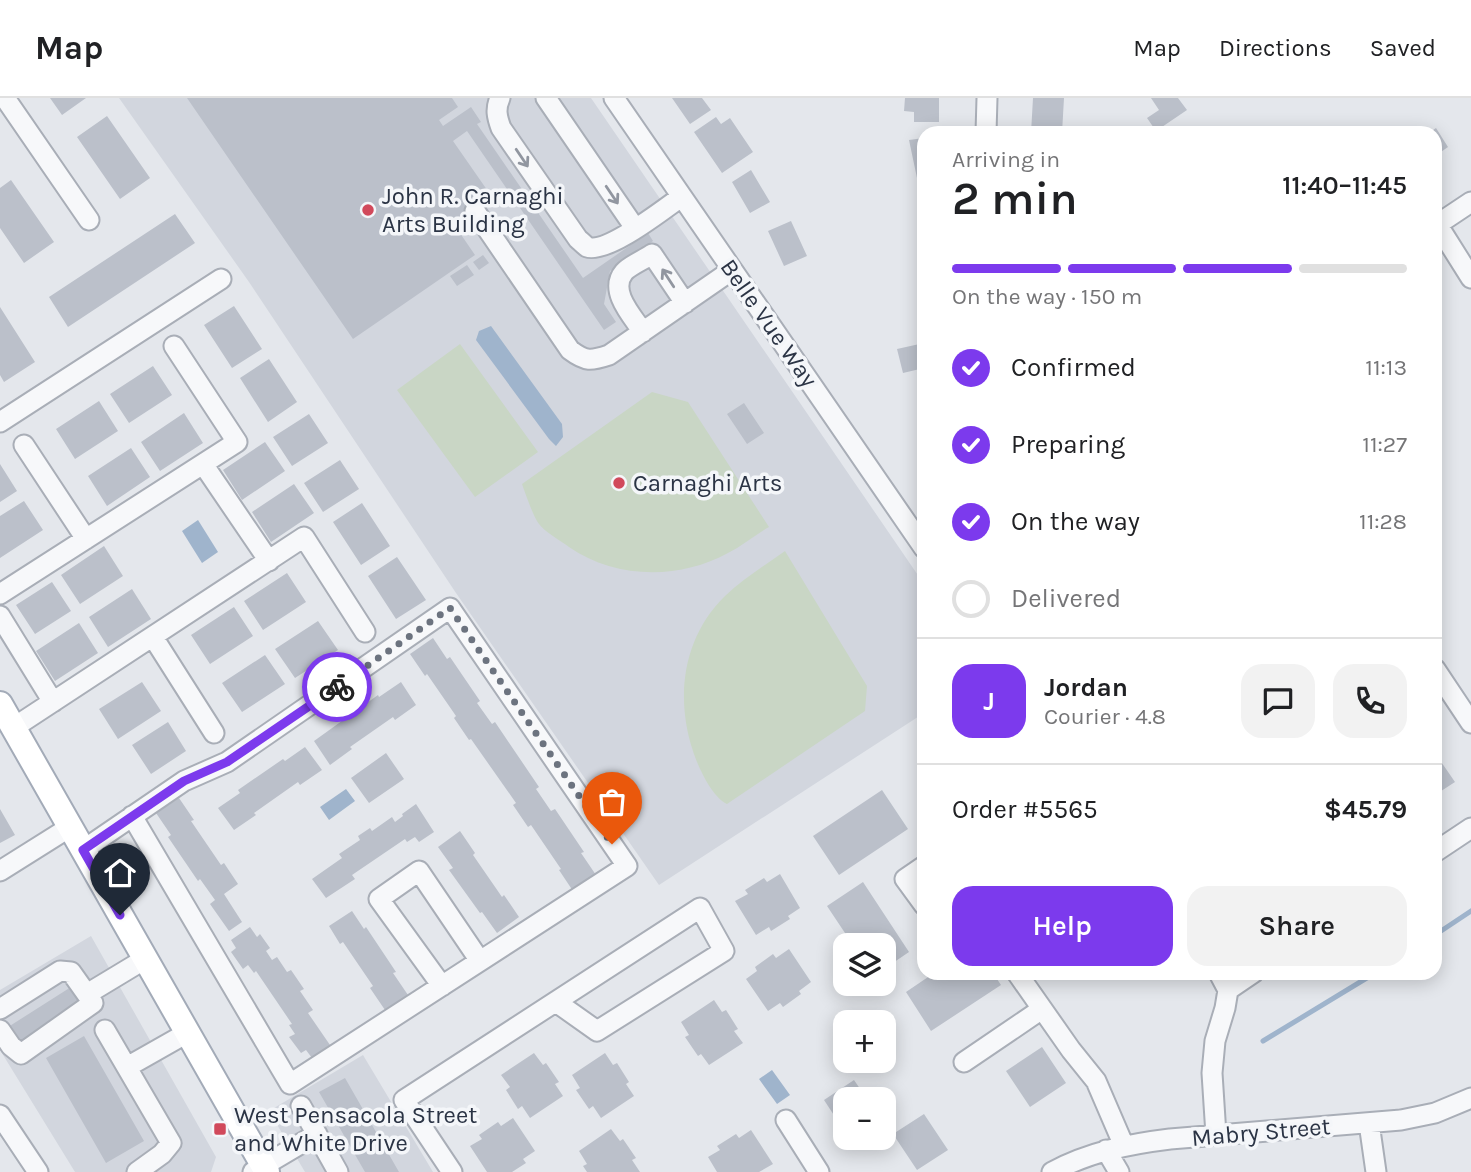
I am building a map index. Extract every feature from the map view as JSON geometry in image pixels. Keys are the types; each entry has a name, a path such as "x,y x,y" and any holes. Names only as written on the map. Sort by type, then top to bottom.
{"main road":[{"path":"0,705 187,1033 261,1170"}],"street":[{"path":"5,98 89,220"},
{"path":"500,98 496,115 501,128 586,247 608,244 681,197"},
{"path":"546,98 635,228"},
{"name":"Belle Vue Way","path":"614,98 732,270 916,519"},
{"path":"986,126 987,98"},
{"path":"1442,221 1471,202"},
{"path":"475,211 570,350 581,358 593,361 609,355 732,270"},
{"path":"1442,234 1471,278"},
{"path":"643,332 621,299 619,284 624,272 652,254 685,303"},
{"path":"0,422 221,279"},
{"path":"0,594 237,442 174,346"},
{"path":"24,445 86,539"},
{"path":"203,464 269,561"},
{"path":"13,728 304,537 365,632"},
{"path":"83,850 132,816 184,781 227,762 450,608 627,866 290,1084 132,816"},
{"path":"0,616 52,702"},
{"path":"153,637 214,733"},
{"path":"1442,680 1471,723"},
{"path":"0,871 70,827"},
{"path":"1442,847 1471,828"},
{"path":"917,871 905,879 917,895"},
{"path":"442,986 379,899 419,872 480,961"},
{"path":"452,1172 404,1100 700,908 724,951 597,1031 556,1002"},
{"path":"86,994 145,959"},
{"path":"0,1009 60,971 71,972 93,1003 21,1054 11,1046 0,1030"},
{"path":"1022,980 1096,1082 1119,1172"},
{"path":"1216,1135 1212,1073 1215,1041 1225,1008 1223,981"},
{"path":"964,1062 1042,1009"},
{"path":"105,1030 172,1143 137,1172"},
{"path":"127,1067 187,1033"},
{"name":"Mabry Street","path":"1052,1172 1115,1148 1216,1135 1401,1120 1435,1113 1471,1098"},
{"path":"301,1106 338,1172"},
{"path":"0,1115 38,1172"},
{"path":"786,1120 819,1172"},
{"path":"1369,1123 1376,1172"},
{"path":"261,1170 317,1134"}],"shaded area":[{"name":"Carnaghi Arts","path":"119,98 591,98 917,574 917,718 659,885 456,593 249,282"},
{"path":"91,936 216,1157 211,1172 75,1172 0,1050 0,990"},
{"path":"363,1055 433,1172 305,1172 269,1111"}],"green space":[{"path":"460,344 538,452 475,497 397,390"},
{"path":"652,392 688,402 769,527 709,562 689,568 647,572 627,570 587,558 553,536 537,520 522,484"},
{"path":"785,551 867,686 865,711 727,804 711,788 693,751 684,710 686,669 700,630 711,612 739,584"}],"water":[{"path":"491,326 562,424 563,437 556,446 476,340 479,331"},
{"path":"198,520 218,552 202,563 182,531"},
{"path":"346,789 355,801 329,820 320,807"},
{"path":"772,1070 790,1095 777,1104 759,1079"}],"building":[{"path":"50,98 86,98 62,115"},
{"name":"John R. Carnaghi Arts Building","path":"187,98 452,98 458,107 439,120 443,126 471,107 481,122 477,124 583,278 648,233 653,241 610,271 604,304 616,322 604,330 467,131 453,141 492,197 453,223 475,255 353,339"},
{"path":"672,98 702,98 711,110 690,124"},
{"path":"905,98 939,98 939,122 914,122 914,112 904,111"},
{"path":"1033,98 1064,98 1062,126 1031,126"},
{"path":"1151,98 1178,98 1187,110 1163,126 1153,126 1147,118 1159,110"},
{"path":"107,116 150,178 120,199 77,137"},
{"path":"716,117 721,124 730,118 753,152 722,173 694,132"},
{"path":"1442,138 1448,147 1442,151"},
{"path":"917,139 917,178 909,140"},
{"path":"751,170 770,202 750,213 732,182"},
{"path":"11,180 54,242 24,263 0,228 0,188"},
{"path":"175,214 195,243 68,327 49,297"},
{"path":"791,221 807,256 784,266 768,231"},
{"path":"483,255 489,263 479,270 473,262"},
{"path":"467,265 474,275 457,286 450,276"},
{"path":"234,306 262,349 232,368 204,325"},
{"path":"0,307 35,362 4,382 0,375"},
{"path":"917,345 917,370 903,373 897,349"},
{"path":"269,359 297,402 268,422 240,378"},
{"path":"153,366 172,395 129,423 110,394"},
{"path":"99,401 118,431 75,459 56,429"},
{"path":"744,403 764,433 747,444 727,414"},
{"path":"184,413 203,443 160,471 141,442"},
{"path":"309,414 328,443 292,466 273,437"},
{"path":"265,442 285,471 242,500 223,470"},
{"path":"131,448 150,477 107,506 88,476"},
{"path":"340,460 359,489 323,512 304,483"},
{"path":"0,464 17,491 0,502"},
{"path":"294,484 314,513 271,542 252,512"},
{"path":"24,501 43,530 0,558 0,516"},
{"path":"362,503 390,546 361,565 333,522"},
{"path":"104,546 123,576 80,604 61,575"},
{"path":"397,557 426,600 396,619 368,576"},
{"path":"287,573 306,602 263,630 244,601"},
{"path":"52,582 71,611 35,634 16,605"},
{"path":"132,589 151,619 108,647 89,617"},
{"path":"234,607 253,636 210,664 191,635"},
{"path":"318,621 338,650 295,678 275,649"},
{"path":"79,623 98,653 55,681 36,651"},
{"path":"433,638 447,659 450,657 492,724 495,722 539,787 536,789 551,811 555,809 584,852 581,853 596,875 573,891 531,825 528,827 513,805 516,803 471,739 469,740 427,674 425,676 410,654"},
{"path":"265,655 285,684 242,712 222,683"},
{"path":"142,682 161,711 118,739 99,709"},
{"path":"401,682 416,705 395,720 393,717 350,747 352,749 330,765 314,741 378,695 379,697"},
{"path":"168,722 186,751 151,774 132,745"},
{"path":"305,747 322,770 300,785 298,782 234,830 218,808 240,793 238,790"},
{"path":"386,753 404,779 369,803 351,778"},
{"path":"1442,763 1455,782 1442,790"},
{"path":"882,790 908,829 839,875 813,836"},
{"path":"179,798 221,865 224,863 238,884 224,894 242,922 229,931 210,904 215,900 200,879 198,881 168,837 171,835 156,813"},
{"path":"416,804 434,832 419,842 415,837 407,842 405,839 352,875 355,879 326,898 312,879 342,858 339,854 360,840 358,836 370,828 372,831 392,817 395,822"},
{"path":"0,809 15,835 0,843"},
{"path":"460,831 475,853 473,855 519,917 497,933 449,870 453,868 438,847"},
{"path":"780,874 800,908 788,916 790,919 771,931 769,927 756,935 735,901 748,894 745,890 764,878 767,882"},
{"path":"863,882 909,952 896,961 896,933 845,933 827,906"},
{"path":"352,911 396,972 393,973 408,995 385,1010 370,988 373,986 329,926"},
{"path":"250,927 257,937 260,934 270,948 266,951 272,960 277,957 287,972 291,970 304,989 300,991 313,1010 308,1013 330,1045 312,1058 306,1050 301,1053 289,1037 295,1034 289,1025 292,1024 256,971 254,973 248,965 243,969 231,952 236,948 231,940"},
{"path":"789,949 811,982 799,991 801,994 783,1007 780,1003 768,1011 746,979 757,971 755,967 773,954 776,958"},
{"path":"924,980 998,980 1001,985 931,1031 906,992"},
{"path":"71,987 82,1004 17,1046 5,1029"},
{"path":"714,1000 722,1012 726,1010 738,1029 734,1031 743,1043 709,1065 701,1054 698,1056 685,1037 689,1035 681,1022"},
{"path":"84,1036 144,1141 106,1163 46,1058"},
{"path":"1042,1047 1066,1083 1030,1107 1006,1071"},
{"path":"534,1053 543,1065 546,1063 559,1082 555,1084 563,1096 530,1118 522,1106 518,1109 506,1090 510,1087 501,1075"},
{"path":"605,1053 613,1065 617,1063 634,1096 601,1118 593,1106 589,1109 576,1090 580,1088 572,1075"},
{"path":"345,1078 399,1172 365,1172 319,1092"},
{"path":"854,1080 859,1087 844,1087"},
{"path":"833,1094 833,1114 824,1100"},
{"path":"924,1114 948,1150 917,1170 896,1138 896,1132"},
{"path":"513,1118 535,1151 523,1159 526,1163 512,1172 487,1172 470,1146 482,1139 479,1135 498,1122 501,1126"},
{"path":"611,1129 620,1141 623,1139 636,1158 632,1160 640,1172 587,1172 583,1166 587,1164 579,1151"},
{"path":"751,1130 773,1164 759,1172 717,1172 708,1157 720,1150 717,1146 736,1134 739,1138"}],"waterway":[{"path":"1442,930 1471,911"},
{"path":"1263,1041 1363,980"}],"way so far":[{"path":"337,687 450,608 612,844"}],"place":[{"name":"John R. Carnaghi Arts Building","path":"368,210"},
{"name":"Carnaghi Arts","path":"619,483"},
{"name":"West Pensacola Street and White Drive","path":"220,1129"}],"route":[{"path":"120,915 83,850 184,781 227,762 337,687"}]}
